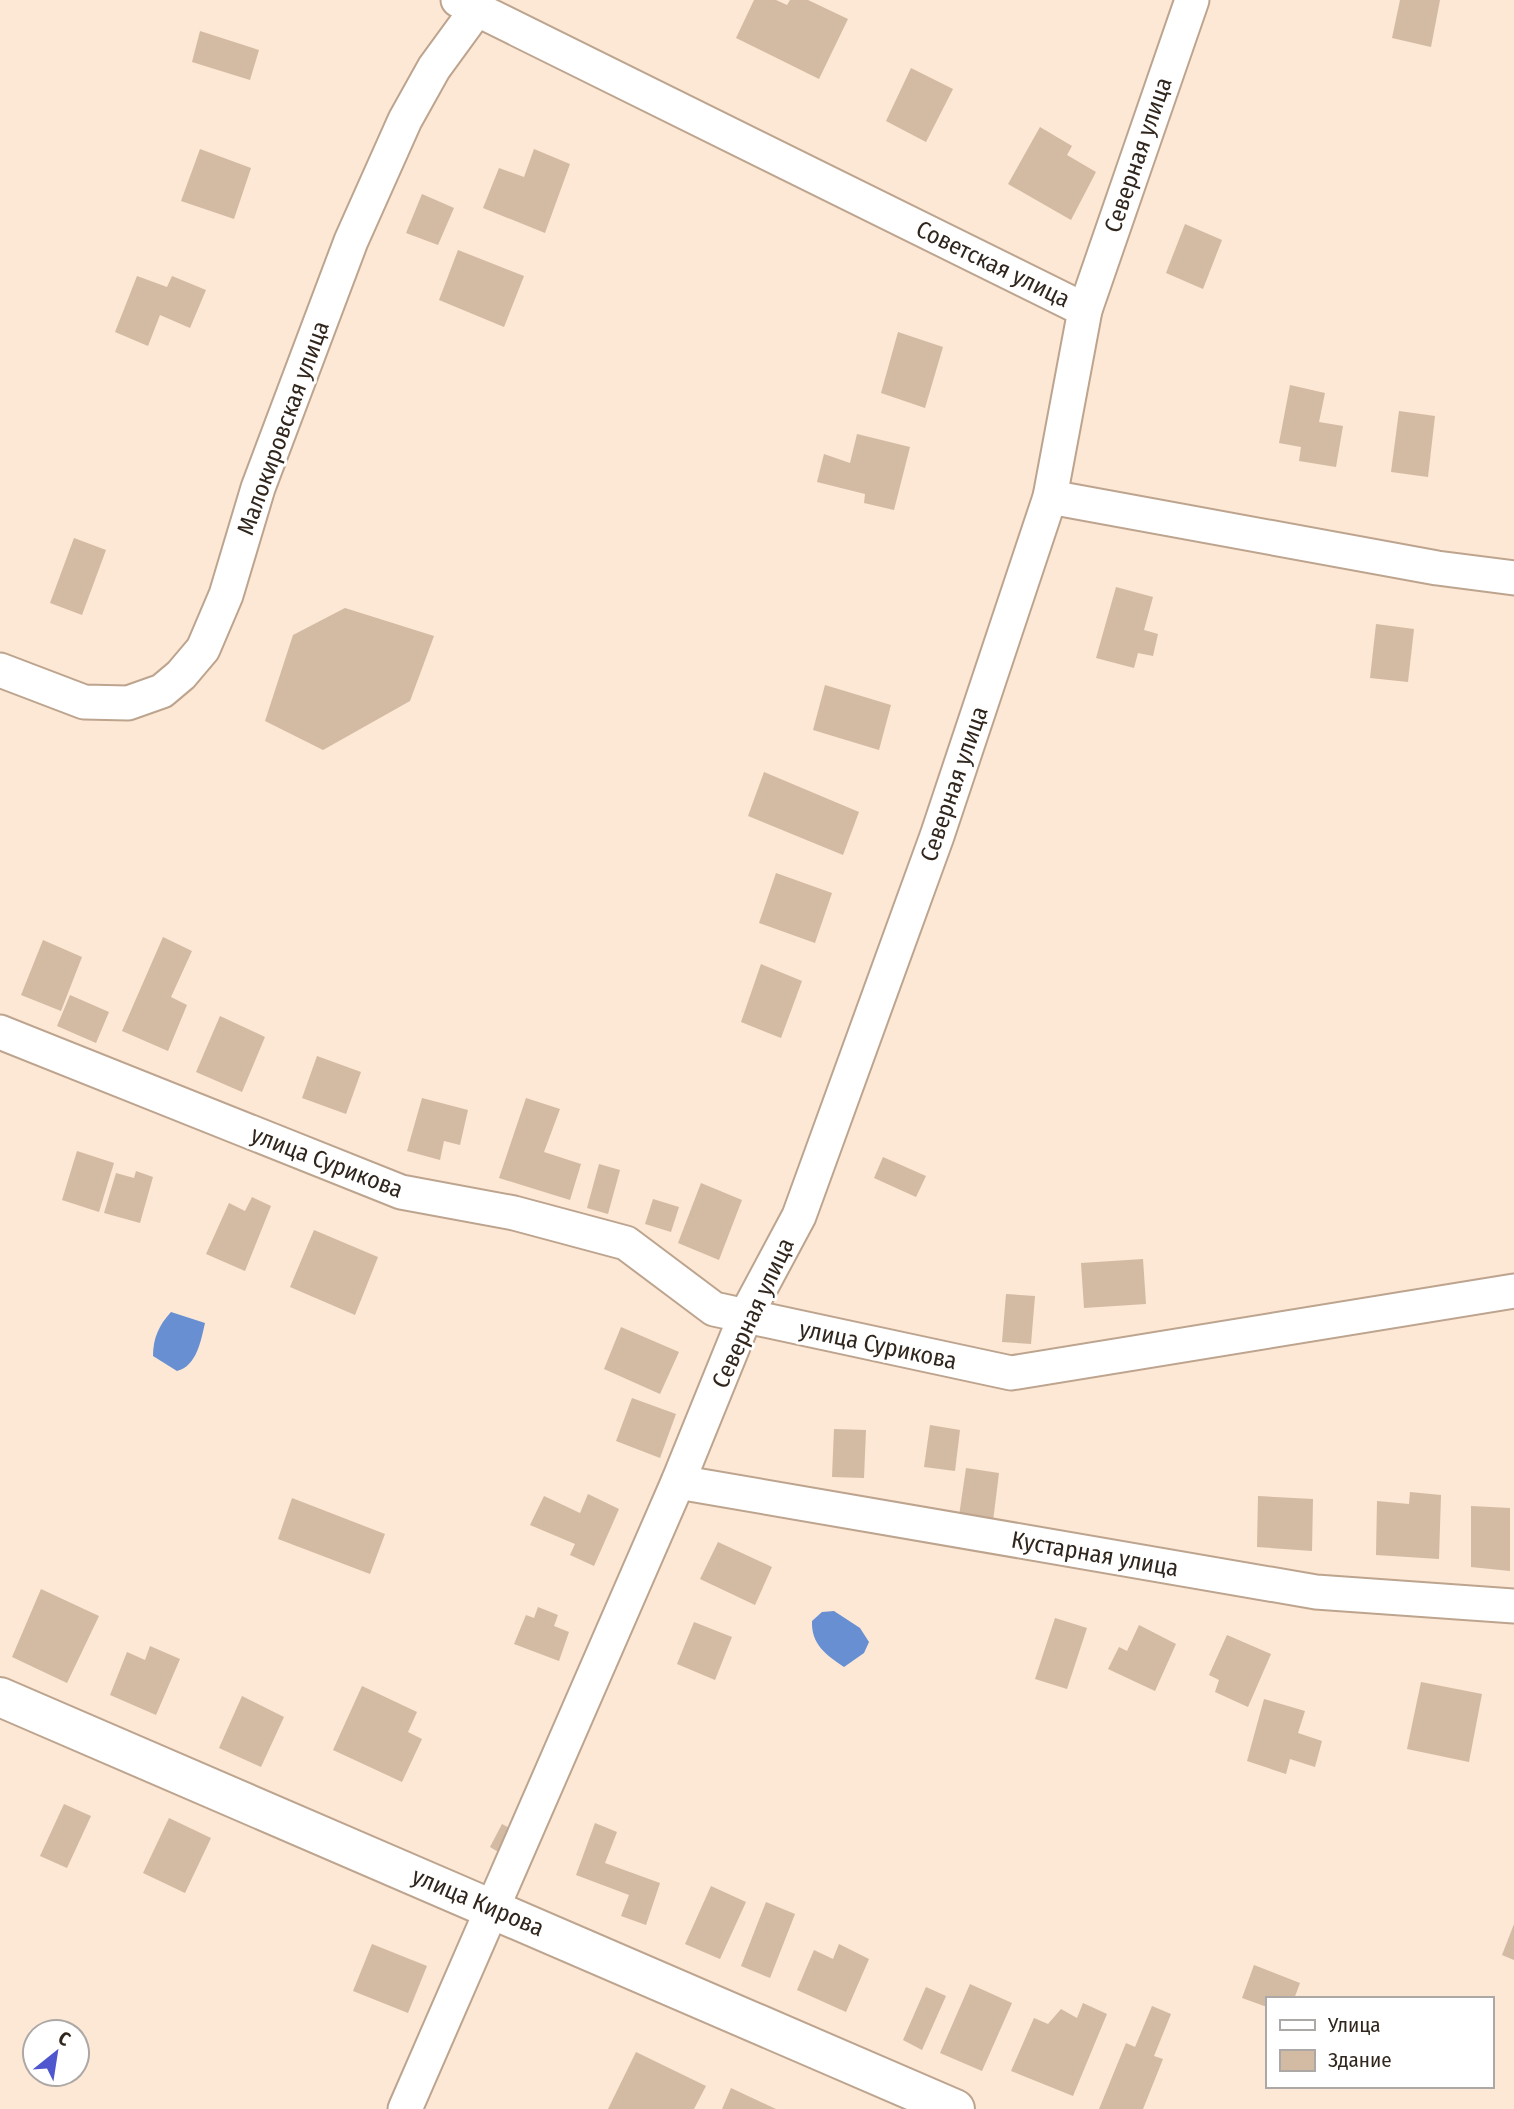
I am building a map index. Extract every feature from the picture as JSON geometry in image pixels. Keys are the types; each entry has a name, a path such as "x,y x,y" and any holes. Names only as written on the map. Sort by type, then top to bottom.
{"street":[{"name":"Северная улица","path":"1085,310 1192,0"},
{"name":"Советская улица","path":"468,4 1085,310 1049,497"},
{"name":"Малокировская улица","path":"0,670 84,702 128,703 162,691 181,675 203,649 226,595 258,488 351,241 411,109 468,4"},
{"name":"Северная улица","path":"405,2109 678,1482 745,1317 799,1216 937,836 1049,497"},
{"path":"1049,497 1437,568 1514,578"},
{"name":"улица Сурикова","path":"0,1032 401,1192 514,1213 626,1243 714,1308 745,1317 1011,1373 1514,1291"},
{"name":"Кустарная улица","path":"678,1482 1316,1592 1514,1606"},
{"name":"улица Кирова","path":"0,1697 955,2109"}],"water":[{"path":"171,1312 205,1323 194,1358 177,1371 153,1356 157,1332"},
{"path":"834,1611 860,1628 869,1642 864,1653 844,1667 821,1648 812,1629 812,1621 822,1612"}],"building":[{"path":"754,0 776,0 787,5 790,0 808,0 848,19 819,79 736,38"},
{"path":"1400,0 1440,0 1431,47 1392,38"},
{"path":"200,31 259,50 250,80 192,62"},
{"path":"911,68 953,89 926,142 886,121"},
{"path":"1040,127 1072,146 1067,155 1096,172 1071,220 1008,184"},
{"path":"200,149 251,168 234,219 181,201"},
{"path":"534,149 570,164 545,233 483,208 499,168 524,177"},
{"path":"422,194 454,208 438,245 406,233"},
{"path":"1185,224 1222,240 1203,289 1166,273"},
{"path":"458,250 524,276 504,327 439,300"},
{"path":"137,276 167,287 172,276 206,290 190,328 160,315 148,346 115,332"},
{"path":"898,332 943,347 925,408 881,393"},
{"path":"1290,385 1325,393 1319,422 1343,426 1336,467 1299,461 1301,447 1279,443"},
{"path":"1399,411 1435,416 1428,477 1391,472"},
{"path":"857,434 910,447 894,510 864,503 865,494 817,482 824,454 850,463"},
{"path":"74,538 106,550 82,615 50,603"},
{"path":"1116,587 1153,597 1144,630 1158,634 1153,656 1138,653 1134,668 1096,658"},
{"path":"345,608 434,636 410,701 323,750 265,721 293,635"},
{"path":"1376,624 1414,629 1408,682 1370,678"},
{"path":"825,685 891,705 879,750 813,730"},
{"path":"764,772 859,812 843,855 748,816"},
{"path":"776,873 832,893 815,943 759,923"},
{"path":"163,937 192,951 171,997 187,1005 168,1051 122,1031"},
{"path":"43,940 82,957 61,1011 21,995"},
{"path":"761,964 802,981 781,1038 741,1022"},
{"path":"70,995 109,1012 96,1043 57,1026"},
{"path":"220,1016 265,1037 242,1092 196,1072"},
{"path":"317,1056 361,1072 346,1114 302,1098"},
{"path":"422,1098 468,1110 460,1145 444,1141 440,1160 407,1151"},
{"path":"526,1098 560,1109 544,1152 581,1164 570,1200 499,1178"},
{"path":"77,1151 114,1163 99,1212 62,1200"},
{"path":"883,1157 926,1176 916,1197 874,1178"},
{"path":"599,1164 620,1170 608,1214 587,1208"},
{"path":"136,1171 153,1177 140,1223 104,1213 116,1173 134,1178"},
{"path":"701,1183 742,1200 719,1260 678,1243"},
{"path":"252,1197 271,1206 245,1271 206,1254 229,1203 245,1211"},
{"path":"653,1199 679,1207 671,1232 645,1224"},
{"path":"314,1230 378,1257 355,1315 290,1287"},
{"path":"1143,1259 1146,1304 1084,1308 1081,1263"},
{"path":"1006,1294 1035,1296 1031,1344 1002,1342"},
{"path":"621,1327 679,1352 660,1394 604,1369"},
{"path":"632,1398 676,1414 660,1458 616,1441"},
{"path":"930,1425 960,1430 955,1471 924,1467"},
{"path":"834,1429 866,1430 864,1478 832,1477"},
{"path":"966,1468 999,1473 993,1521 959,1516"},
{"path":"1410,1492 1441,1495 1439,1559 1376,1555 1377,1501 1409,1504"},
{"path":"588,1494 619,1509 594,1566 570,1555 575,1544 530,1525 544,1496 580,1513"},
{"path":"1258,1496 1313,1499 1312,1551 1257,1547"},
{"path":"292,1498 385,1534 370,1574 278,1539"},
{"path":"1471,1506 1510,1508 1510,1571 1471,1567"},
{"path":"718,1542 772,1567 755,1605 700,1579"},
{"path":"41,1589 99,1616 67,1683 12,1657"},
{"path":"538,1607 558,1615 554,1626 569,1632 559,1661 514,1644 526,1615 534,1618"},
{"path":"1055,1618 1087,1628 1067,1689 1035,1679"},
{"path":"694,1622 732,1637 715,1680 677,1664"},
{"path":"1139,1625 1176,1644 1155,1691 1108,1669 1119,1647 1127,1651"},
{"path":"1227,1635 1271,1654 1248,1707 1215,1692 1219,1680 1209,1675"},
{"path":"150,1646 180,1659 156,1715 110,1695 127,1652 145,1660"},
{"path":"1421,1682 1482,1694 1469,1762 1407,1749"},
{"path":"362,1686 417,1712 408,1732 422,1739 402,1782 333,1750"},
{"path":"242,1696 284,1717 261,1767 219,1748"},
{"path":"1264,1699 1305,1711 1298,1733 1322,1741 1315,1767 1290,1759 1286,1774 1247,1761"},
{"path":"64,1804 91,1816 67,1868 40,1856"},
{"path":"169,1818 211,1838 185,1893 143,1873"},
{"path":"595,1823 617,1832 605,1863 660,1883 646,1925 621,1916 629,1895 576,1875"},
{"path":"502,1824 513,1830 500,1853 490,1847"},
{"path":"711,1886 746,1902 720,1959 685,1944"},
{"path":"766,1902 795,1914 770,1978 741,1966"},
{"path":"1514,1924 1514,1960 1502,1955"},
{"path":"372,1944 427,1966 408,2013 353,1991"},
{"path":"839,1944 869,1959 846,2012 797,1990 814,1950 833,1959"},
{"path":"1254,1965 1300,1983 1295,1997 1266,1997 1266,2007 1242,1998"},
{"path":"970,1984 1012,2003 982,2071 940,2053"},
{"path":"926,1987 946,1996 922,2050 903,2040"},
{"path":"1083,2003 1107,2014 1073,2096 1011,2071 1034,2018 1048,2024 1061,2009 1077,2018"},
{"path":"1152,2006 1171,2014 1154,2056 1163,2059 1143,2109 1099,2109 1126,2043 1135,2047"},
{"path":"636,2052 706,2086 694,2109 608,2109"},
{"path":"731,2088 776,2109 722,2109"}]}
